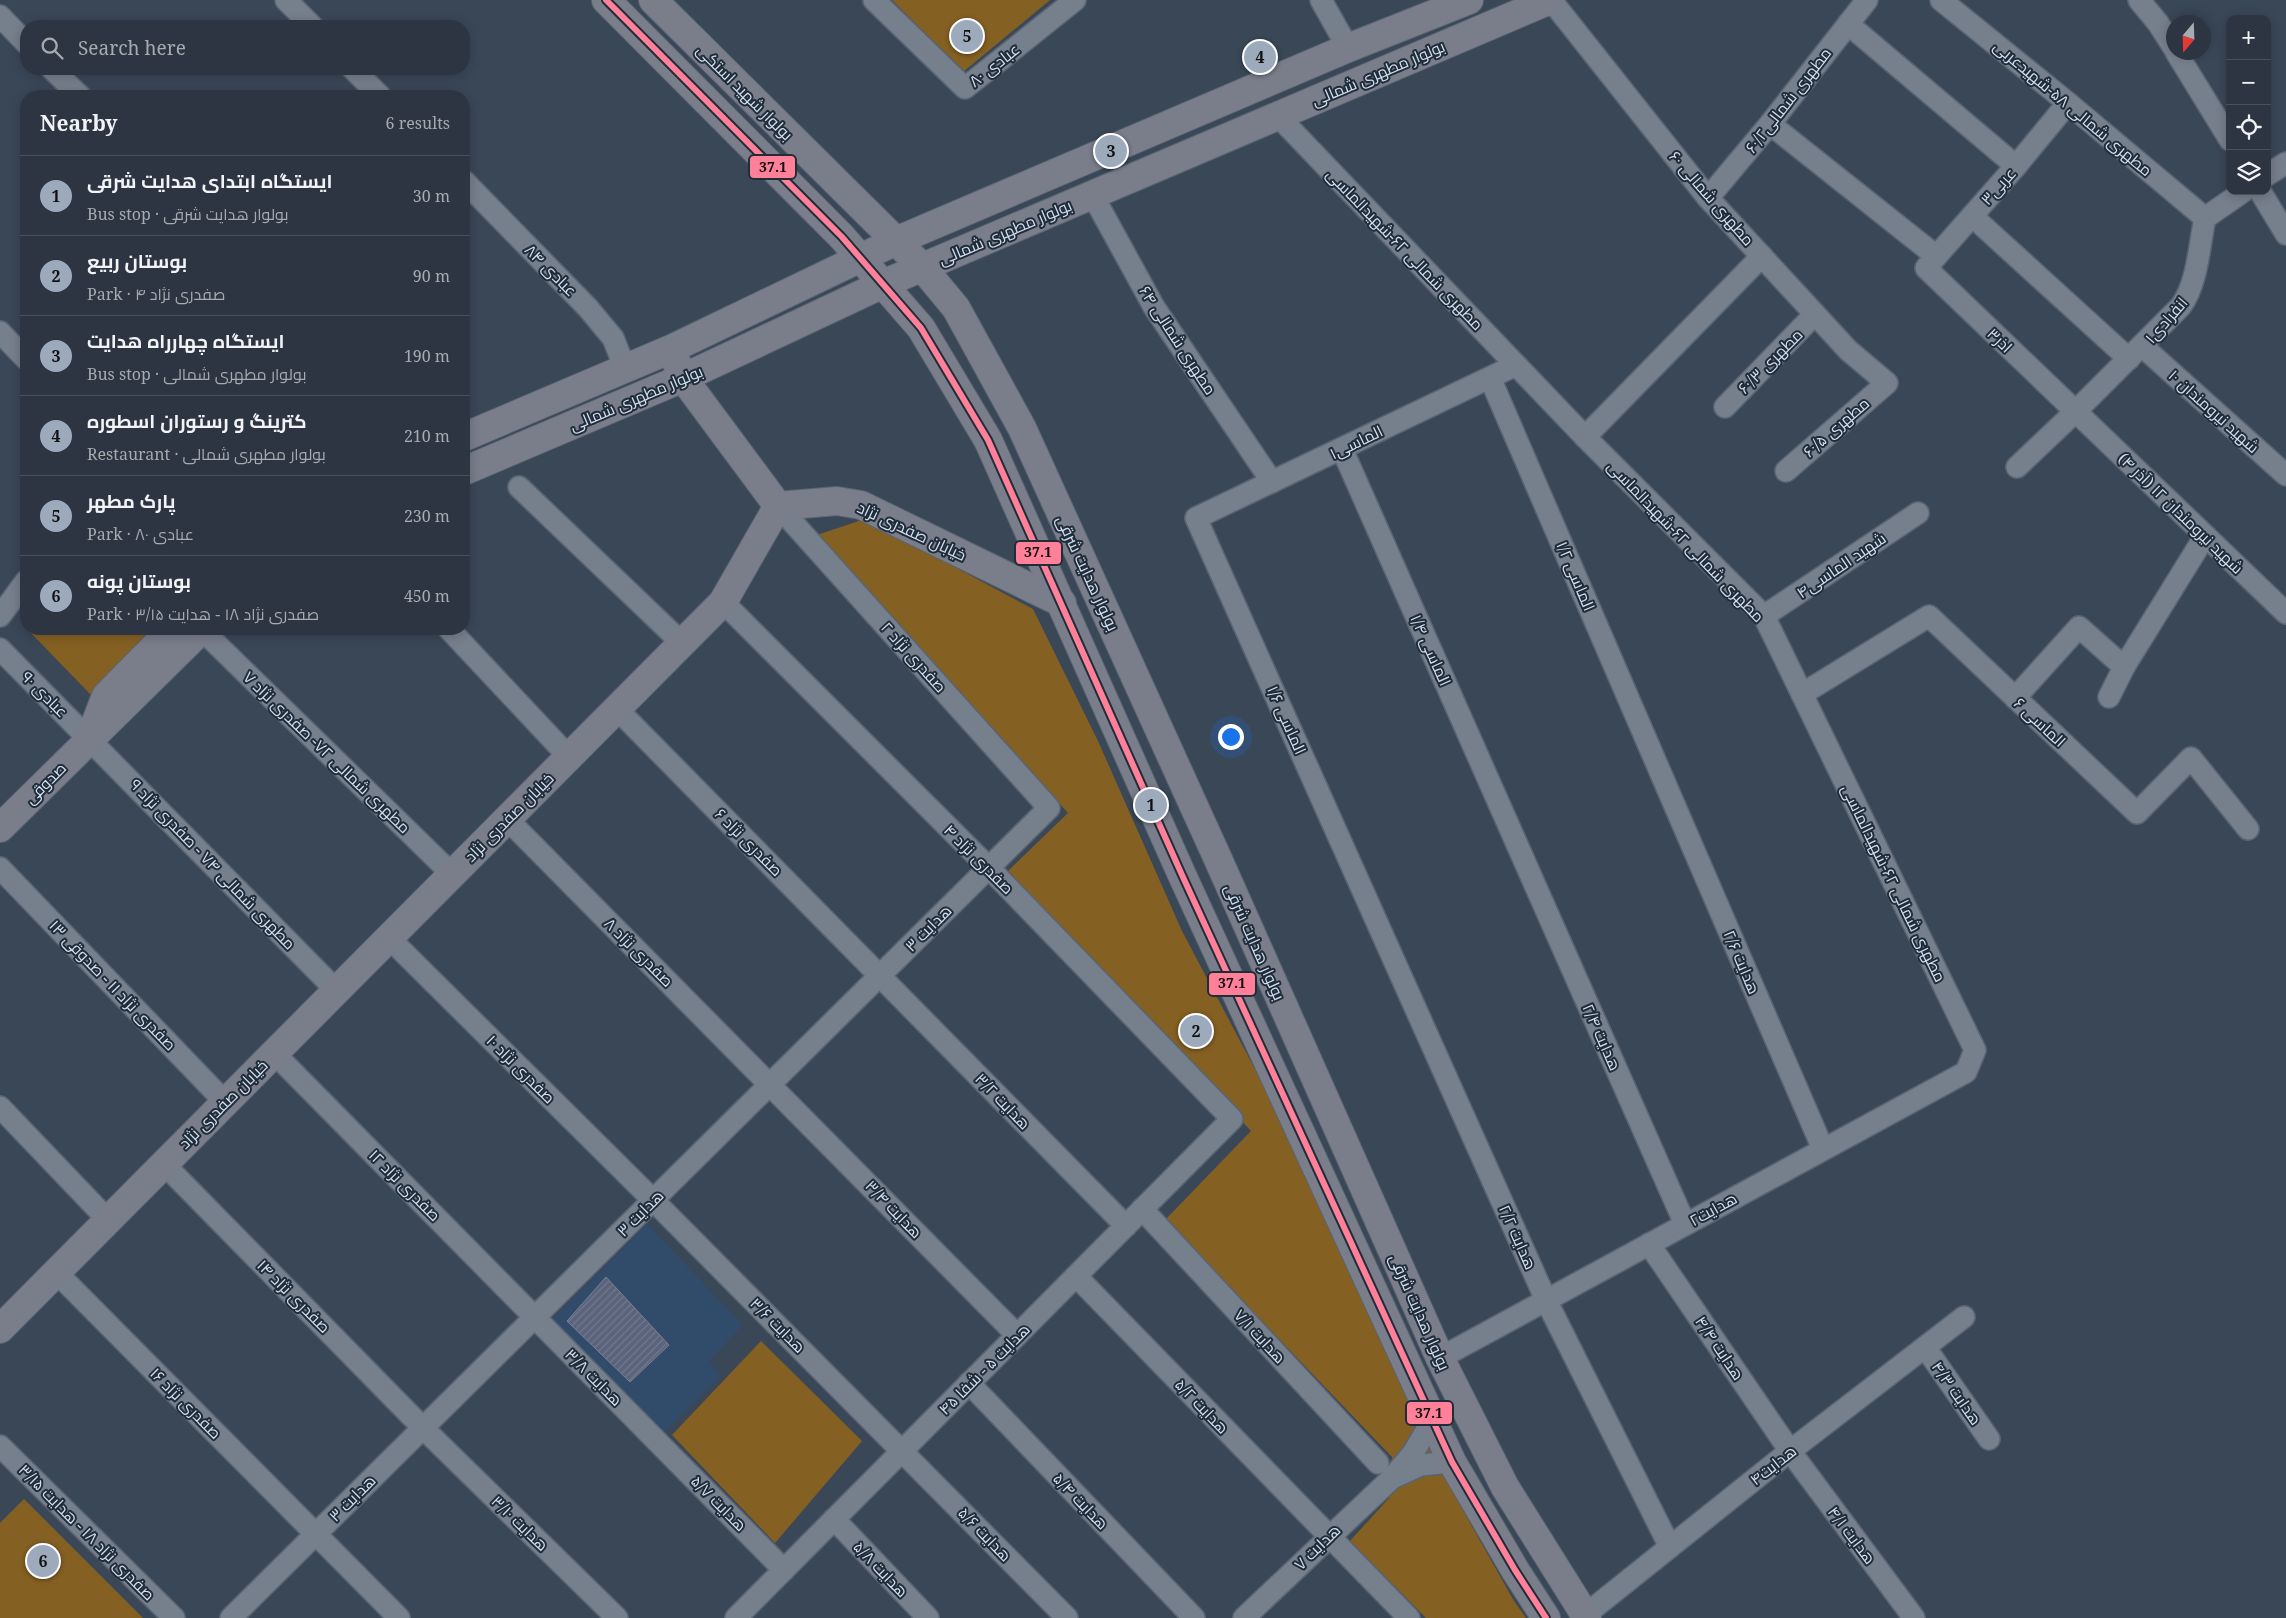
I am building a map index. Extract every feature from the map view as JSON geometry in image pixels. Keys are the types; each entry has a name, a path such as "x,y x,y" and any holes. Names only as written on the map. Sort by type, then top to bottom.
{"main road":[{"name":"بولوار شهید استکی","path":"606,0 842,237 861,259"},
{"name":"بولوار شهید استکی","path":"653,0 922,267"},
{"name":"بولوار مطهری شمالی","path":"470,434 670,349 896,241 1348,48 1469,0"},
{"name":"بولوار مطهری شمالی","path":"470,468 683,378 882,284 1551,0"},
{"name":"بولوار هدایت شرقی","path":"861,259 921,328 988,440 1182,876 1452,1462 1515,1570 1546,1618"},
{"name":"بولوار هدایت شرقی","path":"922,267 956,308 1022,428 1218,859 1440,1358 1505,1487 1586,1616"},
{"path":"670,349 683,378 778,506"},
{"name":"خیابان صفدری نژاد","path":"0,1328 723,602 778,506 838,501 861,505 1062,603"},
{"path":"90,739 106,696 166,635"},
{"path":"90,739 196,635"},
{"name":"صدوقی","path":"0,828 90,739"}],"street":[{"path":"286,0 306,20"},
{"name":"عبادی ۸۰","path":"874,0 965,88 1075,0"},
{"path":"1321,0 1348,48"},
{"name":"مطهری شمالی ۶۰","path":"1551,0 1708,198 1848,350 1887,383"},
{"name":"مطهری شمالی۶۰/۲","path":"1708,198 1770,124 1867,0"},
{"name":"مطهری شمالی ۵۸-شهیدعربی","path":"1941,0 2205,218"},
{"path":"2140,0 2166,35"},
{"path":"0,16 20,36"},
{"path":"1848,24 2016,166"},
{"path":"2181,60 2226,133"},
{"path":"58,75 74,90"},
{"path":"359,75 374,90"},
{"name":"عربی۳","path":"1931,262 2016,166 2068,103"},
{"name":"مطهری شمالی ۶۲-شهیدالماسی","path":"1277,115 1585,437 1764,616 1975,1050"},
{"name":"اذر۳","path":"1770,124 1931,262 2075,412"},
{"path":"2271,172 2286,163"},
{"name":"عبادی ۸۴","path":"470,187 588,308 613,338 625,368"},
{"name":"مطهری شمالی ۶۴","path":"1092,194 1154,307 1272,482"},
{"path":"2205,218 2238,195"},
{"path":"2262,195 2286,234"},
{"name":"شهید نیرومندان ۱۰","path":"1972,216 2286,476"},
{"name":"انفرادی۱","path":"2075,412 2188,297 2205,218"},
{"path":"1585,437 1762,256"},
{"name":"مطهری ۶۰/۳","path":"1725,407 1816,314"},
{"path":"0,332 20,353"},
{"name":"الماسی۱","path":"1196,518 1516,366"},
{"name":"الماسی ۱/۲","path":"1490,378 1662,775"},
{"name":"مطهری ۶۰/۵","path":"1786,471 1887,383"},
{"path":"2017,467 2075,412"},
{"name":"شهید نیرومندان ۱۲ (آذر ۴)","path":"2075,412 2286,613"},
{"name":"الماسی ۱/۴","path":"1342,449 1520,850"},
{"path":"519,487 682,643"},
{"name":"صفدری نژاد ۲","path":"778,506 1049,808"},
{"name":"شهید الماسی۴","path":"1764,616 1918,513"},
{"name":"الماسی ۱/۶","path":"1196,518 1377,922"},
{"path":"2109,697 2124,667 2205,536"},
{"path":"0,616 20,589"},
{"name":"صفدری نژاد ۴","path":"723,602 989,868 1232,1119"},
{"name":"الماسی ۶","path":"1802,694 1929,616 2137,813 2191,758 2248,829"},
{"path":"2015,698 2079,627 2124,667"},
{"name":"مطهری شمالی ۷۲- صفدری نژاد ۷","path":"208,635 452,874"},
{"path":"454,635 569,757"},
{"name":"عبادی ۹۰","path":"0,649 90,739"},
{"name":"صفدری نژاد ۶","path":"616,709 880,976"},
{"name":"مطهری شمالی ۷۴ - صفدری نژاد ۹","path":"90,739 336,990"},
{"name":"هدایت ۲/۶","path":"1662,775 1823,1149"},
{"name":"هدایت ۳","path":"231,1618 1049,808"},
{"name":"صفدری نژاد ۸","path":"507,819 771,1084"},
{"name":"هدایت ۲/۴","path":"1520,850 1685,1224"},
{"name":"صفدری نژاد ۱۱ - صدوقی ۱۳","path":"0,868 225,1102"},
{"name":"هدایت ۲/۲","path":"1377,922 1546,1300 1670,1547"},
{"name":"صفدری نژاد ۱۰","path":"389,938 653,1200"},
{"name":"هدایت ۳/۲","path":"880,976 1126,1226"},
{"name":"هدایت۲","path":"1440,1358 1966,1072 1975,1050"},
{"name":"صفدری نژاد ۱۲","path":"274,1053 535,1317"},
{"name":"هدایت ۳/۴","path":"771,1084 1017,1335"},
{"path":"0,1107 108,1220"},
{"name":"هدایت ۵ - شفا ۴۵","path":"736,1618 1232,1119"},
{"name":"صفدری نژاد ۱۴","path":"164,1164 423,1428"},
{"name":"هدایت ۳/۶","path":"653,1200 902,1450"},
{"name":"هدایت ۷/۱","path":"1142,1209 1385,1470"},
{"name":"هدایت ۴/۴","path":"1649,1244 1790,1451"},
{"name":"صفدری نژاد ۱۶","path":"56,1272 399,1618"},
{"name":"هدایت ۵/۲","path":"1076,1276 1409,1618"},
{"name":"هدایت ۳/۸","path":"535,1317 654,1437"},
{"name":"هدایت۴","path":"1586,1616 1790,1451 1964,1317"},
{"name":"هدایت ۴/۳","path":"1925,1347 1989,1439"},
{"name":"هدایت ۵/۴","path":"969,1383 1194,1618"},
{"name":"هدایت ۷","path":"1244,1618 1329,1536 1385,1470 1413,1453 1433,1419"},
{"name":"هدایت ۳/۱۰","path":"423,1428 617,1618"},
{"name":"هدایت ۵/۷","path":"654,1437 784,1570"},
{"name":"صفدری نژاد ۱۸ - هدایت ۳/۱۵","path":"0,1446 174,1618"},
{"name":"هدایت ۵/۶","path":"902,1450 1067,1618"},
{"name":"هدایت ۴/۱","path":"1790,1451 1914,1618"},
{"name":"هدایت ۷","path":"1385,1470 1452,1462"},
{"name":"هدایت ۵/۸","path":"834,1519 928,1618"}],"shaded area":[{"path":"892,0 1050,0 963,72"},
{"path":"865,519 1033,609 1098,741 1182,931 1303,1160 1360,1294 1437,1464 1514,1601 1526,1618 1426,1618 1350,1541 1389,1498 1392,1457 1165,1220 1251,1131 1008,871 1068,813 814,536"},
{"path":"33,635 145,635 93,697"},
{"path":"647,1224 743,1325 709,1361 720,1377 664,1432 552,1319"},
{"path":"761,1341 862,1441 775,1543 672,1435"},
{"path":"24,1499 143,1618 0,1618 0,1523"}],"building":[{"path":"606,1277 669,1345 630,1382 567,1321"}],"transit line":[{"name":"37.1","path":"606,0 842,237 921,328 988,440 1182,875 1452,1462 1515,1570 1546,1618"}],"place":[{"name":"پارک مطهر","path":"967,36"},
{"name":"کترینگ و رستوران اسطوره","path":"1260,57"},
{"name":"ایستگاه چهارراه هدایت","path":"1111,151"},
{"name":"ایستگاه ابتدای هدایت شرقی","path":"1151,805"},
{"name":"بوستان ربیع","path":"1196,1031"},
{"name":"بوستان پونه","path":"43,1561"}]}
